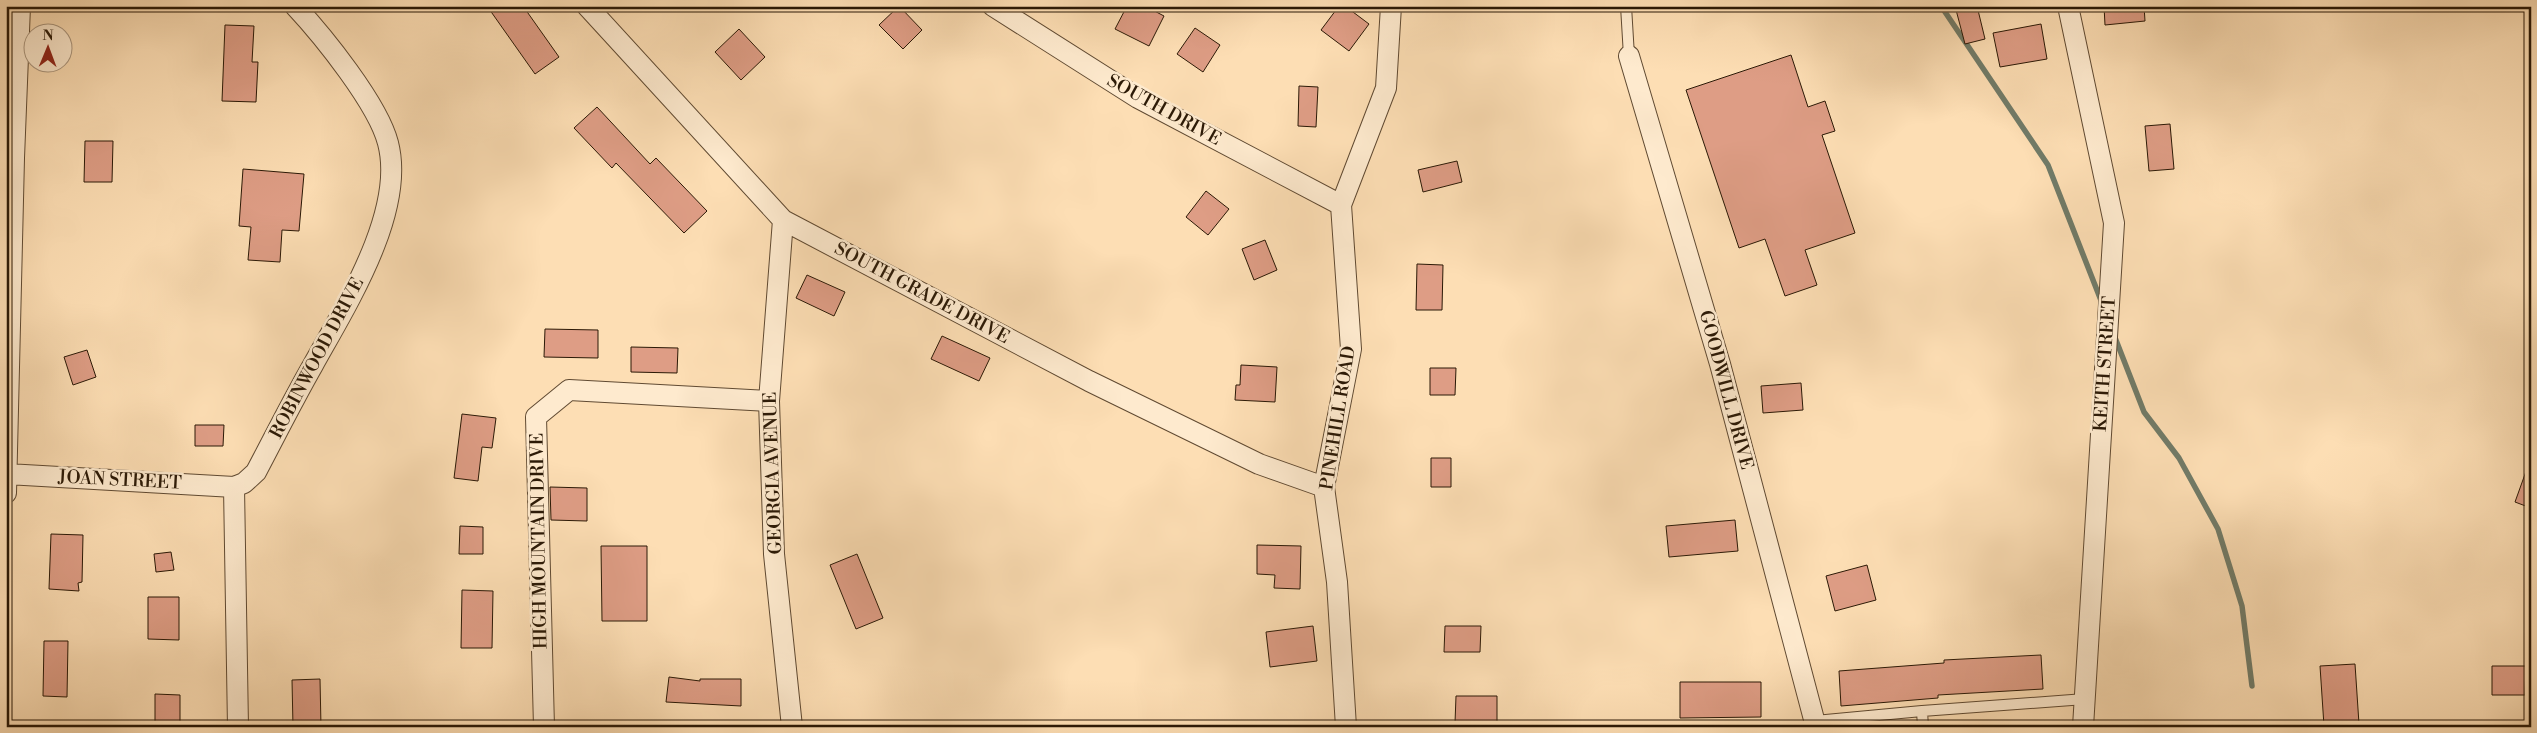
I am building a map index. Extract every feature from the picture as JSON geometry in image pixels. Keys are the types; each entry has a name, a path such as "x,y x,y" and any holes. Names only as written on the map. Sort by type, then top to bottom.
{"street":[{"path":"7,483 14,158 20,6"},
{"name":"ROBINWOOD DRIVE","path":"234,487 244,483 256,472 364,271 388,198 391,168 388,144 380,120 318,31 295,6"},
{"name":"SOUTH GRADE DRIVE","path":"587,6 783,220 1089,381 1259,464 1324,487"},
{"name":"SOUTH DRIVE","path":"993,6 1138,98 1341,205"},
{"name":"PINEHILL ROAD","path":"1346,727 1337,582 1324,487 1351,349 1341,205 1386,88 1391,6"},
{"name":"KEITH STREET","path":"2068,6 2114,223 2083,727"},
{"name":"GOODWILL DRIVE","path":"1628,56 1720,364 1816,724"},
{"name":"GEORGIA AVENUE","path":"783,220 769,401 774,554 792,727"},
{"name":"HIGH MOUNTAIN DRIVE","path":"544,727 536,417 569,390 769,401"},
{"name":"JOAN STREET","path":"7,483 234,487"},
{"path":"234,487 238,727"}],"lane":[{"path":"1626,6 1628,56"},
{"path":"1816,724 1922,711 2084,699"},
{"path":"1922,711 1923,727"}],"building":[{"path":"487,6 523,6 559,57 535,74"},
{"path":"899,6 922,30 903,49 879,25"},
{"path":"1127,6 1145,6 1164,16 1149,46 1115,29"},
{"path":"1339,6 1345,6 1369,24 1349,51 1321,30"},
{"path":"1955,6 1977,6 1985,39 1965,44"},
{"path":"2104,6 2144,6 2145,21 2105,25"},
{"path":"2041,24 2047,59 2000,67 1993,33"},
{"path":"225,25 254,26 252,62 258,62 256,102 222,101"},
{"path":"1195,28 1220,45 1203,72 1177,54"},
{"path":"739,29 765,57 741,80 715,52"},
{"path":"1791,55 1808,107 1825,101 1835,131 1822,135 1855,233 1805,250 1817,285 1785,296 1765,239 1739,248 1686,90"},
{"path":"1299,86 1318,87 1316,127 1298,126"},
{"path":"597,107 650,164 656,158 707,211 684,233 616,163 612,168 574,128"},
{"path":"2170,124 2174,169 2149,171 2145,126"},
{"path":"85,141 113,141 112,182 84,182"},
{"path":"1457,161 1462,182 1423,192 1418,170"},
{"path":"243,169 304,174 299,231 282,230 280,262 248,260 251,227 239,226"},
{"path":"1206,191 1229,209 1208,235 1186,217"},
{"path":"1265,240 1277,270 1254,280 1242,249"},
{"path":"1417,264 1443,265 1442,310 1416,310"},
{"path":"807,275 845,292 834,316 796,298"},
{"path":"545,329 598,330 598,358 544,357"},
{"path":"942,336 990,358 979,381 931,359"},
{"path":"631,347 678,348 677,373 631,372"},
{"path":"87,350 96,377 73,385 64,357"},
{"path":"1241,365 1277,367 1275,402 1235,400 1236,385 1240,385"},
{"path":"1430,368 1456,368 1455,395 1430,395"},
{"path":"1801,383 1803,410 1763,413 1761,386"},
{"path":"462,414 496,418 492,448 482,447 478,481 454,478"},
{"path":"195,425 224,425 223,446 195,446"},
{"path":"1431,458 1451,458 1451,487 1431,487"},
{"path":"2529,463 2531,464 2531,508 2515,502"},
{"path":"550,487 587,488 587,521 551,520"},
{"path":"1735,520 1738,551 1669,557 1666,526"},
{"path":"460,526 483,527 483,554 459,554"},
{"path":"51,534 83,535 82,582 78,583 79,591 49,589"},
{"path":"1257,545 1301,546 1300,589 1274,588 1275,575 1257,574"},
{"path":"601,546 647,546 647,621 602,621"},
{"path":"171,552 174,570 156,572 154,554"},
{"path":"857,554 883,618 856,629 830,565"},
{"path":"1867,565 1876,600 1835,611 1826,576"},
{"path":"462,590 493,591 492,648 461,648"},
{"path":"148,597 179,597 179,640 148,639"},
{"path":"1313,626 1317,661 1270,667 1266,632"},
{"path":"1445,626 1481,626 1480,652 1444,652"},
{"path":"44,641 68,641 67,697 43,696"},
{"path":"2041,655 2043,689 1938,695 1938,698 1841,706 1839,671 1944,663 1944,660"},
{"path":"2355,664 2359,724 2324,726 2320,666"},
{"path":"2492,666 2526,666 2525,695 2492,695"},
{"path":"669,677 700,681 700,679 741,679 741,706 666,702"},
{"path":"320,679 321,727 293,727 292,680"},
{"path":"1680,682 1761,682 1761,717 1680,718"},
{"path":"155,694 180,695 180,727 155,727"},
{"path":"1456,696 1497,696 1497,724 1455,723"}],"waterway":[{"path":"1941,6 2048,165 2102,303"},
{"path":"2114,335 2144,412 2179,458 2218,529 2242,606 2252,686"}]}
